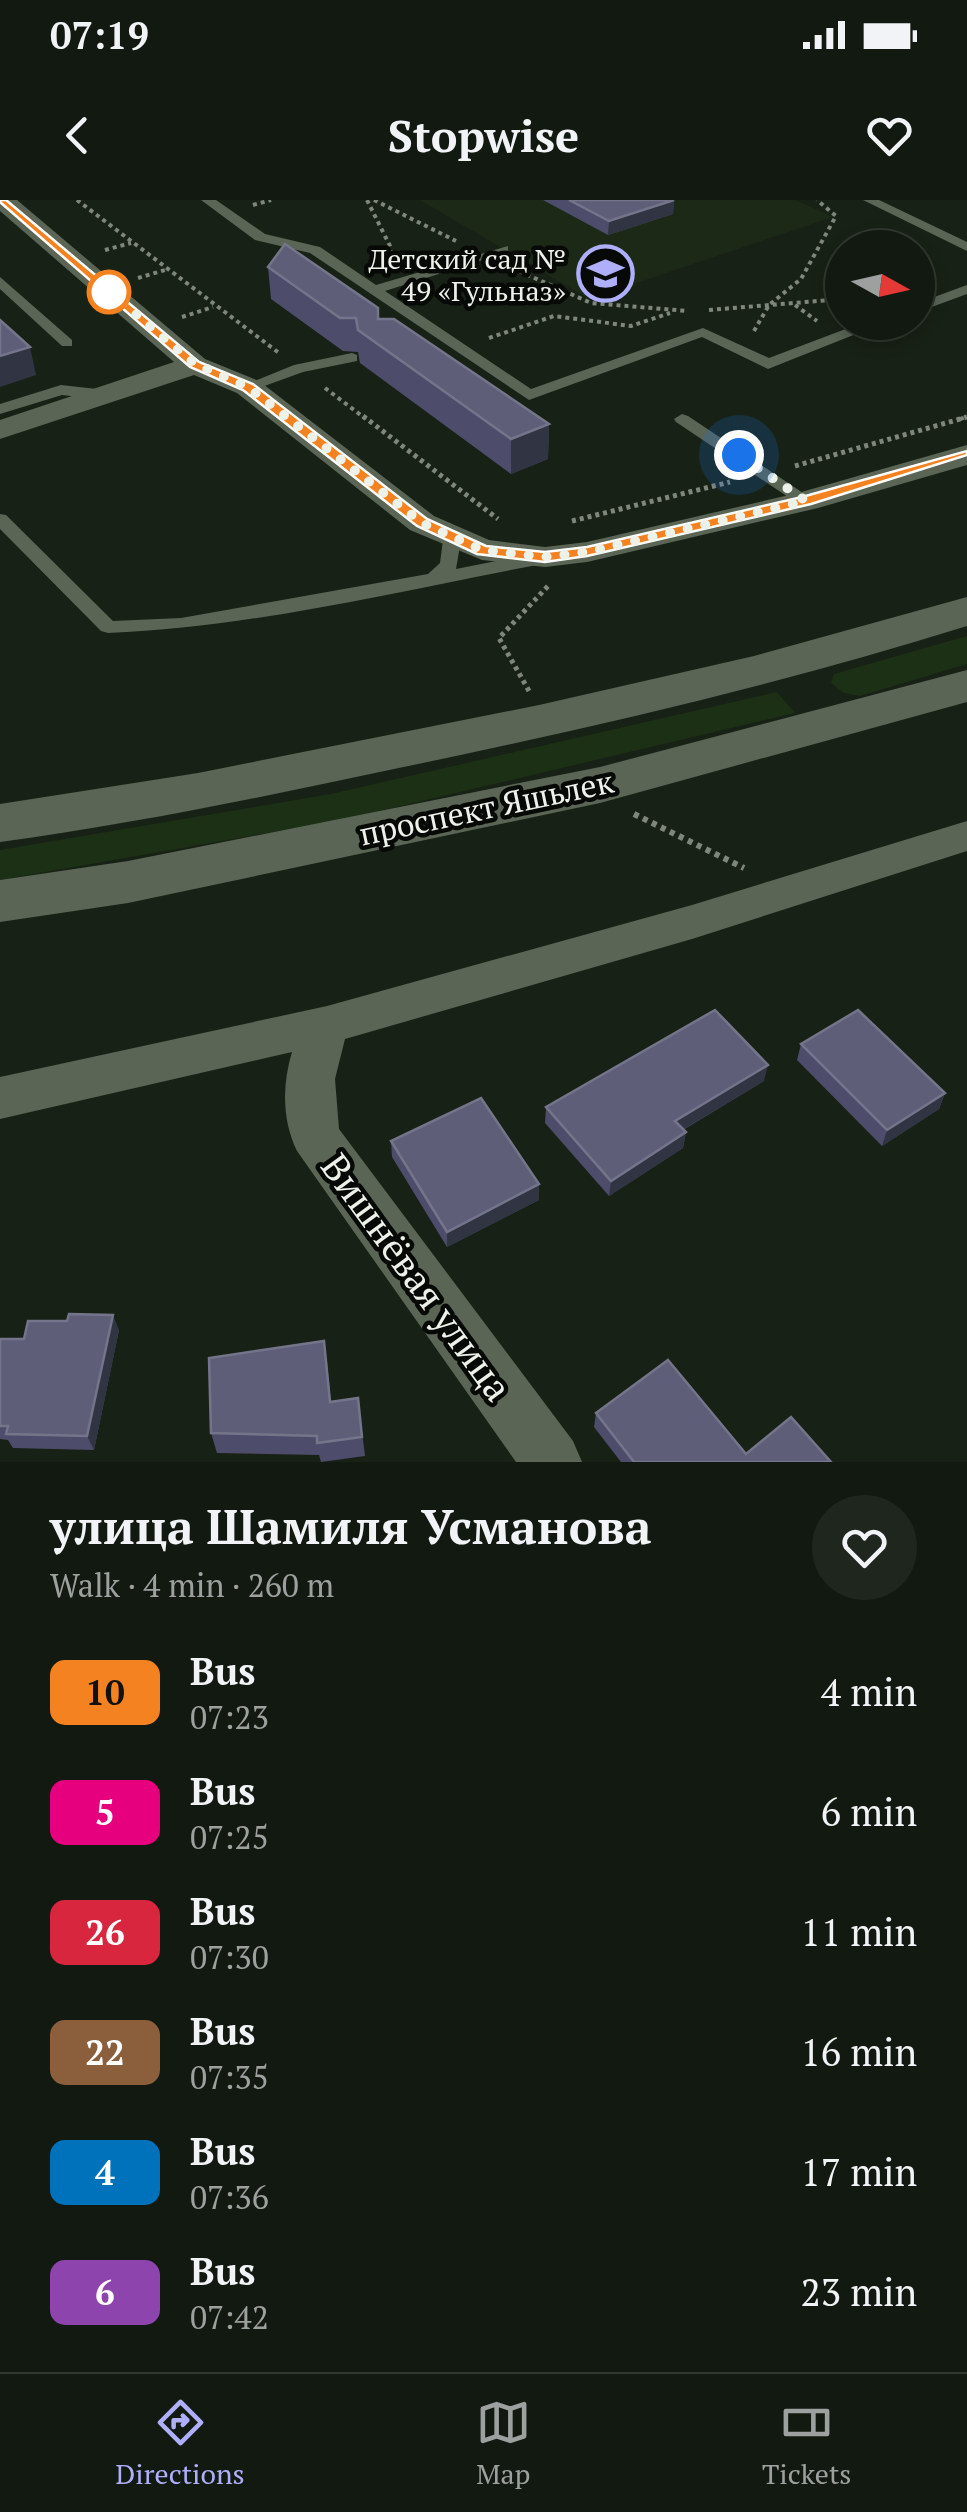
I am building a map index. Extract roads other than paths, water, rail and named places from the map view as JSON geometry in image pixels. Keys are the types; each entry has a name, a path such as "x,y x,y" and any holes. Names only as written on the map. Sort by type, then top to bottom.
{"main road":[{"path":"0,823 110,810 543,722 837,653 967,611"},
{"path":"837,653 804,684 806,698 822,706 876,709"},
{"name":"проспект Яшьлек","path":"0,901 128,882 600,785 967,686"}],"street":[{"path":"2,200 195,364 248,387 422,523 452,540 509,555 587,552 806,501 967,455"},
{"path":"0,430 195,364"},
{"path":"0,1098 328,1025 692,922 967,836"},
{"name":"Вишнёвая улица","path":"328,1025 312,1058 307,1095 315,1136 552,1462"}],"lane":[{"path":"207,200 260,237 315,250 381,288 426,333 459,348 529,395 703,332 768,364 831,340"},
{"path":"868,200 967,248"},
{"path":"381,288 503,248"},
{"path":"0,281 67,342"},
{"path":"935,301 967,289"},
{"path":"248,387 299,368 352,358"},
{"path":"0,410 60,390 106,395"},
{"path":"682,419 806,501"},
{"path":"0,519 108,627 181,624 550,556"},
{"path":"434,579 449,565 452,540"}],"place":[{"name":"Детский сад № 49 «Гульназ»","path":"605,274"}]}
